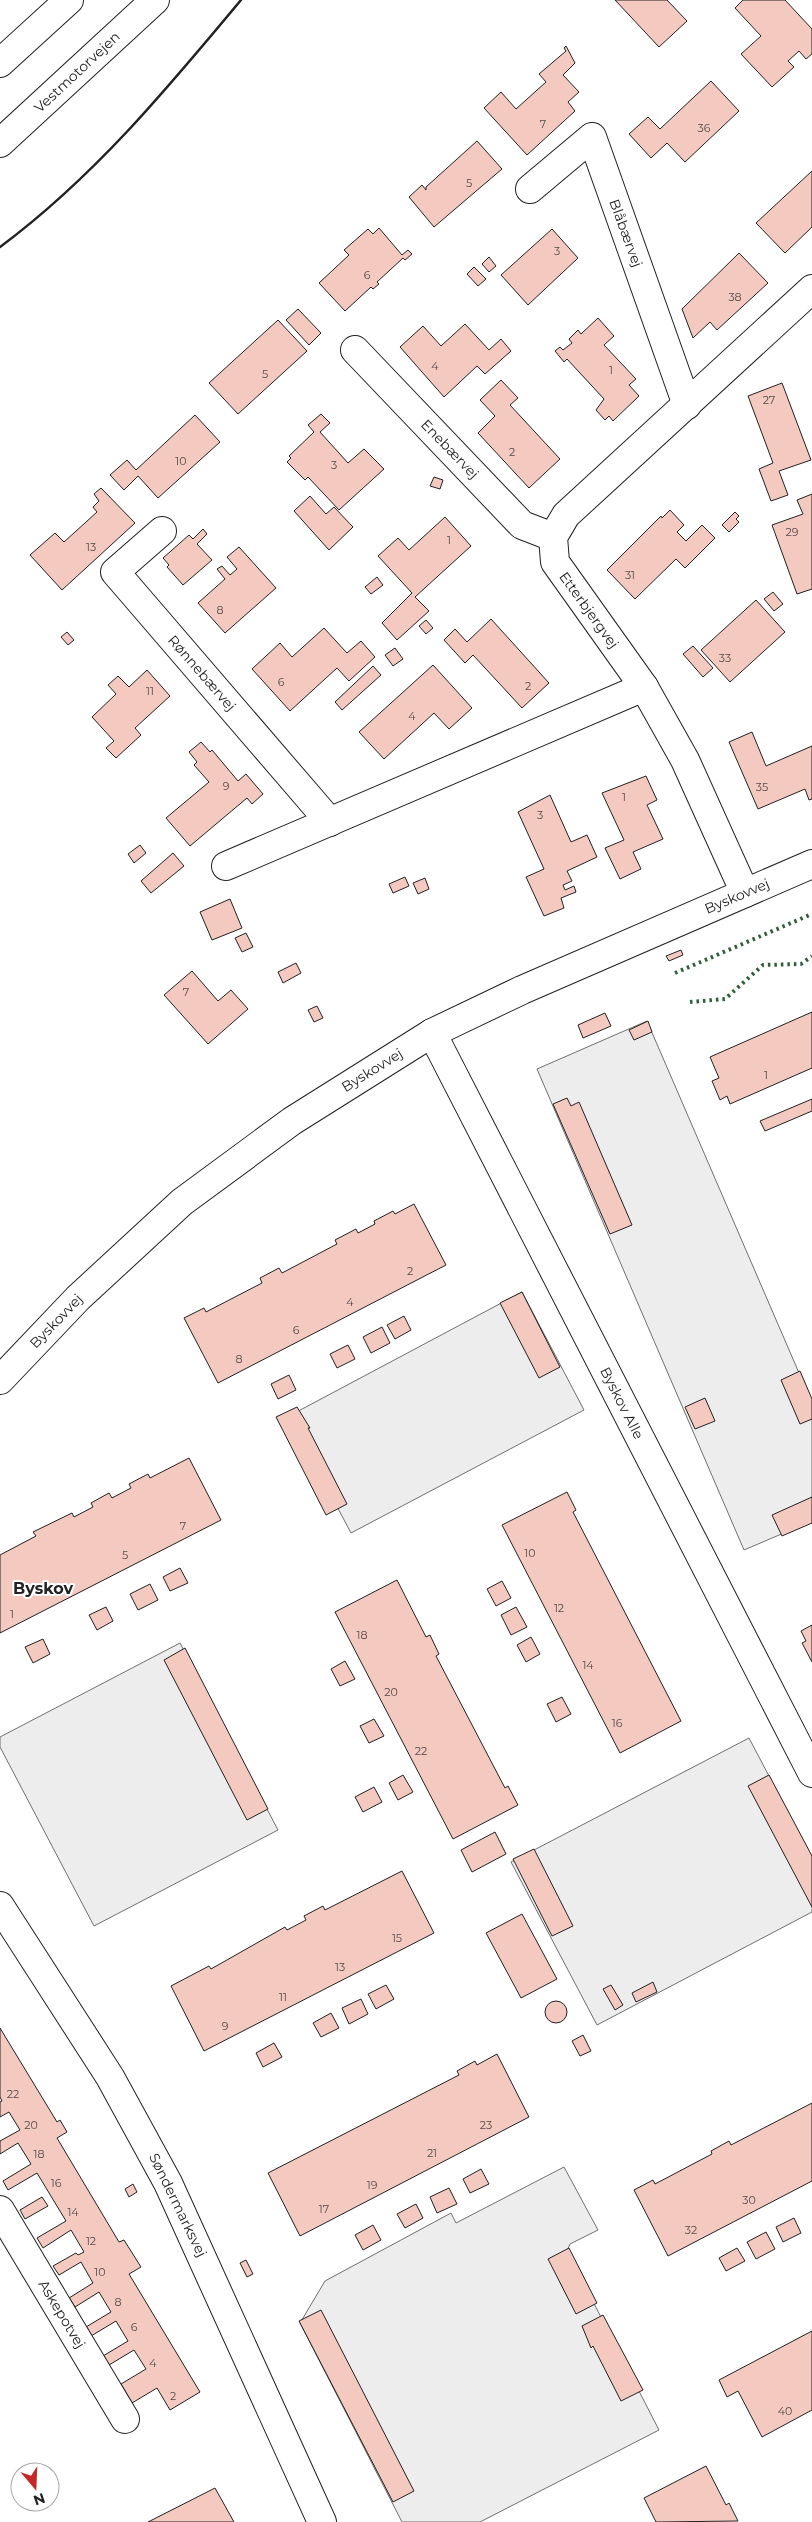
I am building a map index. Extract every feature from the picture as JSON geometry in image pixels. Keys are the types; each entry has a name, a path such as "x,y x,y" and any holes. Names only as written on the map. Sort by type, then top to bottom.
{"main road":[{"path":"0,64 69,0"},
{"name":"Vestmotorvejen","path":"0,143 155,0"},
{"name":"Blåbærvej","path":"530,189 592,137 687,405"},
{"path":"553,537 566,515 812,289"},
{"name":"Enebærvej","path":"355,350 522,525 553,537"},
{"name":"Rønnebærvej","path":"162,531 115,572 330,822"},
{"name":"Etterbjergvej","path":"553,537 554,562 644,687 685,760 745,893"},
{"path":"226,866 644,687"},
{"name":"Byskovvej","path":"0,1380 78,1298 182,1202 292,1121 432,1033 522,990 812,864"},
{"name":"Byskov Alle","path":"432,1033 812,1773"},
{"name":"Søndermarksvej","path":"0,1906 110,2078 168,2182 322,2522"},
{"name":"Askepotvej","path":"0,2210 125,2419"}],"shaded area":[{"path":"647,1021 812,1403 812,1521 744,1550 537,1069"},
{"path":"522,1292 584,1410 351,1533 289,1416"},
{"path":"180,1643 278,1830 94,1926 0,1747 0,1737"},
{"path":"749,1738 812,1858 812,1912 597,2025 511,1862"},
{"path":"564,2167 598,2230 570,2244 567,2251 659,2430 480,2522 402,2522 300,2323 325,2281 451,2213 456,2223"}],"building":[{"path":"615,0 667,0 687,21 659,47"},
{"path":"743,0 785,0 812,29 812,54 806,59 799,51 788,61 794,67 772,87 741,54 761,36 735,8"},
{"path":"566,46 575,63 563,75 579,92 568,102 575,111 527,155 484,108 501,92 516,109 546,82 539,74 566,51 564,48"},
{"path":"711,81 739,111 685,162 667,143 651,158 629,134 648,117 660,129"},
{"path":"477,141 502,169 434,227 409,197 422,185 426,190 426,187"},
{"path":"812,171 812,227 785,253 756,223"},
{"path":"379,228 402,255 408,250 412,254 405,260 403,258 377,282 379,284 373,289 371,287 345,311 319,283 349,255 344,250 368,229 373,234"},
{"path":"552,229 578,258 528,305 501,275"},
{"path":"739,253 768,283 717,330 710,322 693,338 682,309"},
{"path":"489,257 496,266 489,272 482,264"},
{"path":"474,267 486,279 478,286 467,274"},
{"path":"298,309 321,333 309,345 286,320"},
{"path":"598,318 614,336 604,345 636,379 629,385 639,396 613,421 609,416 605,420 596,410 604,399 567,359 564,362 555,351 560,347 563,350 572,343 569,339 578,330 581,334"},
{"path":"278,320 307,351 238,414 209,383"},
{"path":"465,324 489,350 501,339 511,351 485,374 477,366 444,397 400,347 423,326 441,346"},
{"path":"501,380 518,398 510,405 560,459 529,488 478,433 495,416 480,400"},
{"path":"782,383 811,460 779,471 788,495 771,501 759,469 773,463 748,396"},
{"path":"321,414 330,423 320,432 348,463 364,449 384,469 339,510 308,477 305,480 287,462 291,458 289,456 314,432 308,425"},
{"path":"195,415 220,442 158,498 138,476 124,490 110,475 127,460 136,470"},
{"path":"434,477 443,480 440,489 430,486"},
{"path":"101,488 135,523 62,590 30,555 55,533 64,542 97,512 93,507 99,501 94,494"},
{"path":"812,494 812,589 797,594 772,525 803,514 797,500"},
{"path":"310,496 326,514 334,507 353,527 329,550 294,511"},
{"path":"670,510 684,525 677,532 686,541 702,525 715,538 685,568 676,559 635,599 607,570 661,516 662,518"},
{"path":"735,512 739,516 736,519 739,522 729,532 722,525"},
{"path":"445,517 471,546 415,597 429,611 397,640 382,623 412,593 378,556 398,538 409,550"},
{"path":"203,529 207,534 197,544 212,560 183,585 167,567 169,565 163,558 189,535 193,539"},
{"path":"239,547 276,588 225,633 198,603 225,579 217,569 222,566 230,575 237,569 227,557"},
{"path":"377,577 383,585 371,594 365,587"},
{"path":"773,592 783,604 774,611 764,599"},
{"path":"756,600 785,632 730,682 701,650"},
{"path":"491,619 549,683 522,708 473,655 465,663 444,640 455,629 467,642"},
{"path":"426,620 433,628 426,634 419,626"},
{"path":"324,628 347,653 361,641 375,657 349,681 337,668 290,711 252,669 280,643 292,657"},
{"path":"67,632 74,640 68,645 61,637"},
{"path":"693,646 713,668 703,677 683,654"},
{"path":"395,648 403,659 393,666 385,655"},
{"path":"433,665 472,708 449,729 434,713 384,759 359,732"},
{"path":"373,666 381,675 342,710 335,702"},
{"path":"147,670 170,696 135,728 141,735 116,758 106,748 114,741 92,717 116,694 108,685 118,676 129,687"},
{"path":"752,732 766,766 812,746 812,799 809,800 805,789 758,809 729,742"},
{"path":"201,742 210,752 212,750 238,781 246,774 263,794 252,804 247,798 190,846 166,818 209,782 194,765 197,762 189,752"},
{"path":"646,776 657,800 647,805 663,839 633,852 641,869 620,879 605,848 624,840 602,793"},
{"path":"550,795 571,842 587,835 597,857 567,871 572,881 563,885 565,890 574,886 576,892 561,898 564,908 544,916 526,877 544,869 518,812"},
{"path":"140,845 146,853 134,863 128,854"},
{"path":"173,853 184,866 151,893 141,881"},
{"path":"405,877 409,886 393,893 389,884"},
{"path":"425,878 429,889 418,894 413,883"},
{"path":"230,899 242,928 212,940 200,912"},
{"path":"246,933 253,947 242,952 235,938"},
{"path":"681,950 683,955 669,961 666,956"},
{"path":"296,963 301,973 283,983 278,972"},
{"path":"192,971 218,1001 231,990 248,1009 208,1044 164,995"},
{"path":"317,1006 323,1018 314,1022 308,1010"},
{"path":"812,1012 812,1068 730,1104 727,1096 720,1100 712,1081 719,1078 710,1057"},
{"path":"605,1013 611,1026 583,1038 578,1025"},
{"path":"648,1021 652,1032 634,1040 629,1030"},
{"path":"567,1098 571,1106 579,1102 632,1225 610,1234 553,1104"},
{"path":"812,1099 812,1111 765,1131 760,1121"},
{"path":"414,1204 446,1265 218,1383 184,1318 204,1308 206,1312 262,1283 260,1278 279,1268 282,1273 337,1244 335,1240 356,1229 358,1233 375,1224 374,1221 393,1211 395,1214"},
{"path":"522,1292 560,1367 539,1378 500,1303"},
{"path":"404,1316 411,1330 395,1339 387,1325"},
{"path":"382,1327 390,1343 371,1353 363,1337"},
{"path":"348,1345 355,1359 337,1368 330,1354"},
{"path":"800,1371 812,1399 812,1419 800,1424 781,1380"},
{"path":"289,1375 296,1390 278,1399 271,1384"},
{"path":"705,1398 715,1421 695,1429 685,1407"},
{"path":"297,1407 310,1428 308,1428 347,1504 326,1515 276,1417"},
{"path":"189,1458 221,1520 0,1633 0,1555 36,1536 33,1532 72,1513 74,1517 93,1507 91,1503 109,1493 112,1498 131,1488 129,1484 148,1474 150,1478"},
{"path":"567,1492 576,1510 573,1512 681,1721 620,1753 502,1525"},
{"path":"812,1497 812,1523 782,1536 772,1515"},
{"path":"180,1568 188,1583 170,1591 163,1577"},
{"path":"397,1580 426,1637 430,1635 439,1654 436,1656 505,1788 508,1786 518,1805 453,1839 335,1612"},
{"path":"502,1581 511,1598 496,1606 487,1589"},
{"path":"150,1584 158,1600 138,1610 130,1594"},
{"path":"106,1607 113,1621 97,1630 89,1615"},
{"path":"516,1607 527,1627 511,1635 501,1615"},
{"path":"812,1625 812,1662 802,1643 806,1641 801,1631"},
{"path":"531,1637 540,1654 526,1662 517,1645"},
{"path":"43,1639 50,1654 33,1663 25,1647"},
{"path":"185,1648 268,1809 247,1820 164,1660"},
{"path":"345,1661 355,1679 340,1686 331,1669"},
{"path":"562,1697 571,1714 556,1722 547,1704"},
{"path":"374,1719 384,1736 369,1743 360,1726"},
{"path":"403,1775 413,1792 398,1800 389,1783"},
{"path":"769,1775 812,1856 812,1907 748,1786"},
{"path":"374,1787 382,1802 363,1812 355,1797"},
{"path":"495,1832 506,1854 472,1872 461,1850"},
{"path":"534,1849 573,1926 552,1936 513,1859"},
{"path":"402,1871 434,1933 204,2051 171,1986 209,1966 211,1969 285,1927 287,1930 306,1920 304,1916 323,1906 325,1910"},
{"path":"522,1914 557,1979 521,1998 486,1933"},
{"path":"653,1982 657,1992 636,2002 632,1993"},
{"path":"386,1985 394,1999 376,2009 368,1994"},
{"path":"611,1985 623,2005 615,2010 603,1989"},
{"path":"361,1999 368,2014 349,2024 342,2008"},
{"path":"556,2001 564,2004 567,2012 564,2020 556,2023 548,2020 545,2012 548,2004"},
{"path":"331,2013 339,2028 321,2037 313,2023"},
{"path":"0,2028 57,2122 60,2120 67,2132 57,2138 119,2242 124,2240 141,2267 129,2274 200,2392 170,2410 157,2388 132,2403 121,2384 146,2369 134,2350 109,2365 103,2356 128,2341 116,2321 91,2336 86,2327 111,2312 99,2292 75,2307 69,2298 93,2283 81,2262 59,2275 53,2266 76,2253 78,2255 84,2252 71,2230 43,2248 37,2238 66,2221 37,2173 8,2190 3,2181 31,2164 18,2143 0,2154 0,2141 20,2130 9,2112 0,2117 0,2102 2,2101 0,2097"},
{"path":"583,2035 591,2051 580,2056 572,2041"},
{"path":"274,2043 282,2057 263,2067 256,2053"},
{"path":"497,2054 529,2117 300,2236 268,2173 459,2075 457,2071 475,2061 477,2065"},
{"path":"812,2103 812,2181 668,2256 634,2190 653,2180 655,2184 712,2154 711,2151 729,2141 731,2145"},
{"path":"481,2169 489,2184 470,2193 463,2179"},
{"path":"133,2184 137,2192 129,2197 125,2189"},
{"path":"449,2188 457,2204 437,2213 430,2197"},
{"path":"42,2197 48,2206 25,2219 20,2210"},
{"path":"416,2204 423,2218 405,2228 397,2214"},
{"path":"794,2218 801,2233 783,2242 776,2227"},
{"path":"373,2225 381,2240 363,2250 355,2235"},
{"path":"766,2232 775,2249 756,2259 747,2242"},
{"path":"569,2248 597,2303 576,2314 548,2259"},
{"path":"737,2248 745,2261 726,2271 719,2258"},
{"path":"246,2260 253,2274 247,2277 240,2263"},
{"path":"321,2310 414,2491 393,2502 299,2321"},
{"path":"603,2315 643,2390 621,2401 593,2346 591,2348 582,2326"},
{"path":"812,2331 812,2410 762,2437 738,2391 727,2397 719,2380"},
{"path":"706,2466 726,2505 729,2503 738,2521 656,2522 644,2498"},
{"path":"215,2488 234,2522 148,2522"}],"hedge":[{"path":"675,973 812,914"},
{"path":"690,1002 725,999 763,965 801,964 812,956"}],"wall":[{"path":"0,247 34,220 98,162 157,99 241,0"}],"district":[{"name":"Byskov","path":"43,1588"}]}
